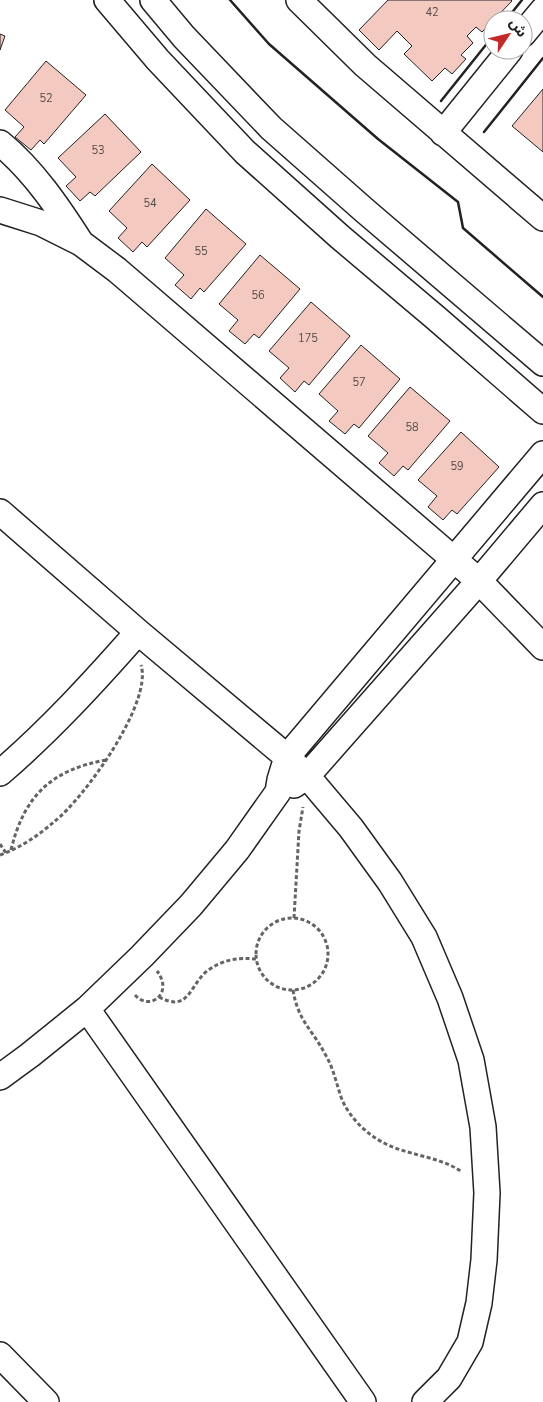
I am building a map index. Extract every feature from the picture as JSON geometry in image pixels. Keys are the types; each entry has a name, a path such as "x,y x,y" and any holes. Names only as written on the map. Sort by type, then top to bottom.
{"street":[{"path":"108,0 158,60 245,152 340,237 543,410"},
{"path":"153,0 184,37 271,128 543,363"},
{"path":"299,0 364,65 543,218"},
{"path":"533,22 543,10"},
{"path":"443,133 502,60"},
{"path":"0,143 34,177 59,209 81,243"},
{"path":"0,210 41,223 81,243 117,270 479,581 543,647"},
{"path":"0,1077 87,1009 150,968 191,905 231,857 278,792 282,768 287,757 543,454"},
{"path":"278,792 289,789 307,776 479,581 543,505"},
{"path":"0,512 133,638 287,757 307,776 351,828 385,874 424,937 450,998 471,1060 483,1127 487,1193 484,1260 479,1303 470,1342 449,1378 425,1402"},
{"path":"0,773 28,749 85,692 133,638"},
{"path":"87,1009 363,1402"},
{"path":"0,1355 46,1402"}],"path":[{"path":"0,855 34,837 56,821 75,803 107,760 131,717 142,682 142,668 133,638"},
{"path":"11,850 24,812 50,781 68,770 107,760"},
{"path":"294,918 299,831 307,776"},
{"path":"0,844 6,853"},
{"path":"284,918 294,918 304,920 320,932 328,950 328,960 319,978 312,985 293,990 282,989 268,981 258,969 256,948 259,938 265,929 274,922 284,918"},
{"path":"159,997 168,1002 177,1002 185,999 207,972 218,964 242,958 256,958"},
{"path":"136,993 136,997 148,1002 159,997 163,990 164,983 150,968"},
{"path":"293,990 295,1004 301,1018 321,1045 330,1062 342,1100 352,1117 367,1132 384,1144 460,1170 487,1193"}],"building":[{"path":"388,0 512,1 503,10 483,10 483,31 476,27 467,36 473,43 461,55 466,59 452,74 445,68 432,81 404,54 412,46 397,31 379,50 359,30"},
{"path":"0,34 5,36 0,50"},
{"path":"46,61 86,95 44,144 40,140 31,150 15,137 24,127 5,110"},
{"path":"543,89 543,152 512,126"},
{"path":"105,114 141,152 95,196 90,192 80,201 66,186 76,177 58,158"},
{"path":"152,164 190,200 147,247 142,242 133,252 118,238 127,228 109,211"},
{"path":"206,209 246,244 204,292 200,288 191,299 175,285 184,275 165,258"},
{"path":"260,255 300,289 259,338 254,334 245,344 229,331 238,320 219,304"},
{"path":"311,302 350,336 309,385 304,381 295,392 280,378 289,368 269,351"},
{"path":"361,345 400,379 359,428 354,424 345,434 329,421 338,411 319,394"},
{"path":"410,387 450,421 408,470 403,466 394,476 379,463 388,453 368,436"},
{"path":"461,432 499,467 457,514 452,510 443,520 428,507 437,496 418,480"}],"wall":[{"path":"230,0 269,44 378,139 458,202 463,228 543,297"},
{"path":"514,10 522,0"},
{"path":"441,101 483,48"},
{"path":"484,132 543,58"}]}
